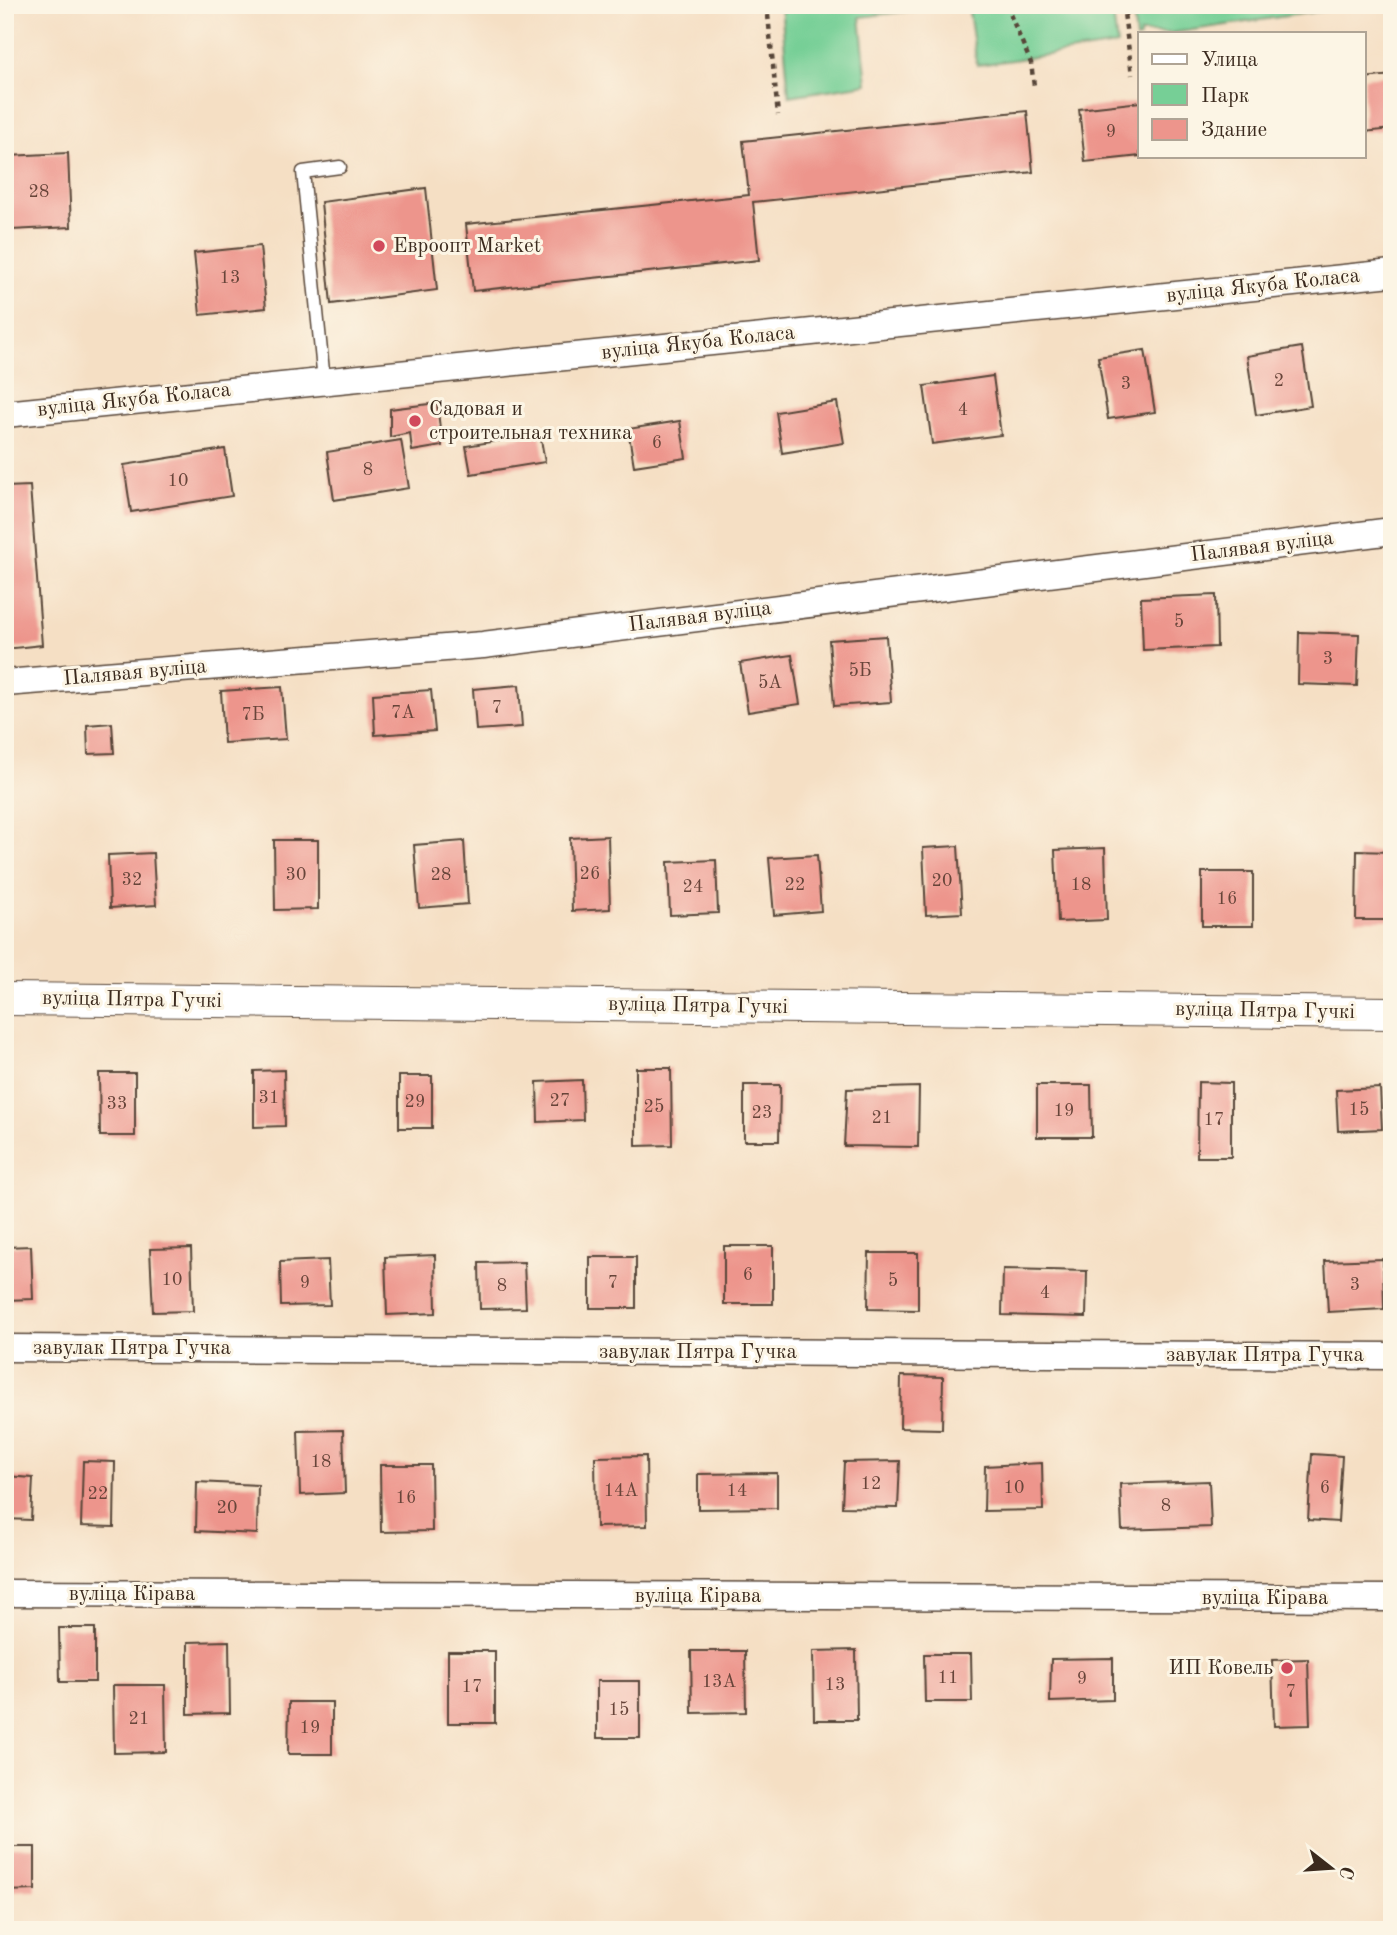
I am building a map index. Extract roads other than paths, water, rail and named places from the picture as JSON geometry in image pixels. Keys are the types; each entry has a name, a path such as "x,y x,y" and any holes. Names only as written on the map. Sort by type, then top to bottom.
{"street":[{"name":"вуліца Якуба Коласа","path":"5,414 1392,273"},
{"name":"Палявая вуліца","path":"5,683 483,645 1392,531"},
{"name":"вуліца Пятра Гучкі","path":"5,999 1392,1013"},
{"name":"завулак Пятра Гучка","path":"5,1348 1392,1356"},
{"name":"вуліца Кірава","path":"5,1593 1392,1598"}],"lane":[{"path":"324,381 303,172 340,167"}],"place":[{"name":"Евроопт Market","path":"379,246"},
{"name":"Садовая и строительная техника","path":"415,421"},
{"name":"ИП Ковель","path":"1287,1668"}]}
